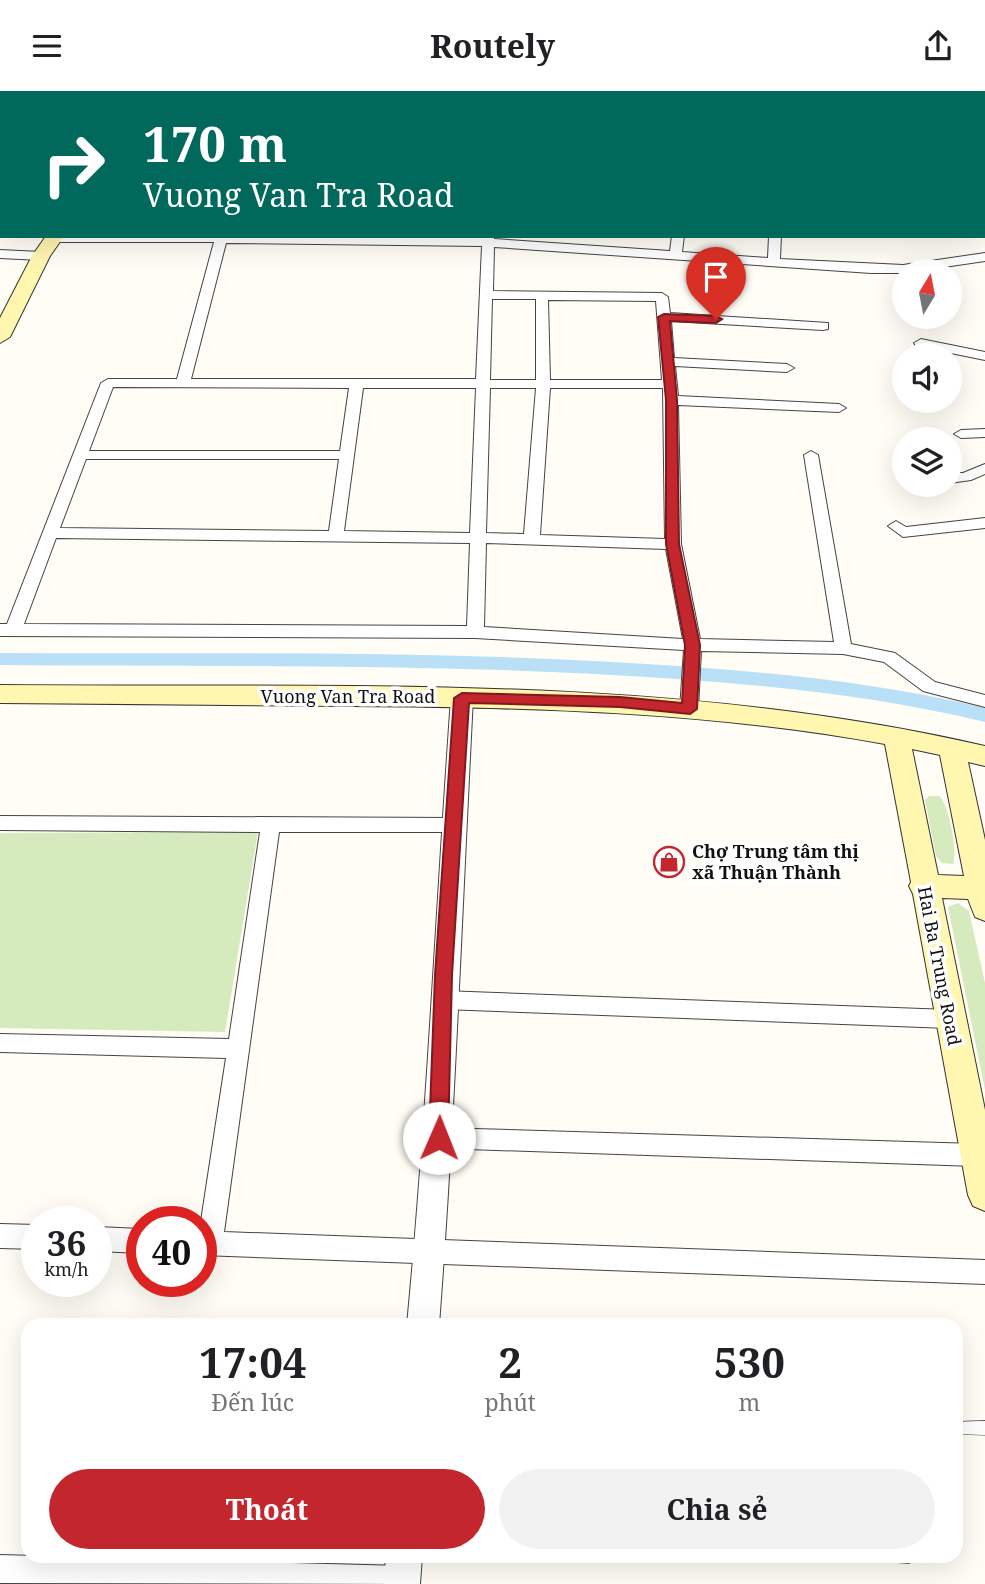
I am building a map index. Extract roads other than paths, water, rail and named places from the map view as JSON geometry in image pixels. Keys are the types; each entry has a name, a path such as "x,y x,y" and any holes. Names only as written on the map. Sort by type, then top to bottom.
{"main road":[{"path":"0,337 41,256 53,238"},
{"name":"Vuong Van Tra Road","path":"0,694 620,702 690,700 952,747 985,756"},
{"name":"Hai Ba Trung Road","path":"897,737 948,1019 985,1195"},
{"path":"923,886 983,899 952,747"}],"street":[{"path":"183,383 221,238 488,239 774,263 903,269 985,257"},
{"path":"676,255 678,238"},
{"path":"774,263 775,238"},
{"path":"475,632 488,239"},
{"path":"0,254 41,256"},
{"path":"486,295 662,297 671,392 673,544 692,654 690,700"},
{"path":"532,539 543,383 542,296"},
{"path":"664,317 823,326"},
{"path":"962,351 985,356"},
{"path":"668,362 787,368"},
{"path":"839,408 543,383 108,383 6,630 475,632 692,654 843,648 889,657 929,687 985,701"},
{"path":"336,536 357,383"},
{"path":"962,434 985,433"},
{"path":"79,455 347,455"},
{"path":"811,455 843,648"},
{"path":"962,477 985,468"},
{"path":"896,526 904,532 985,523"},
{"path":"48,533 478,538 673,544"},
{"path":"424,1318 439,1138 452,825 462,698"},
{"path":"0,823 452,825"},
{"path":"212,1206 271,824"},
{"path":"443,1000 948,1019"},
{"path":"0,1043 238,1049"},
{"path":"439,1138 976,1155"},
{"path":"0,1236 21,1237"},
{"path":"217,1243 985,1272"},
{"path":"0,1569 403,1573"}],"lane":[{"path":"963,1428 985,1428"}],"waterway":[{"path":"0,659 336,660 587,667 829,686 908,698 985,715"}],"place":[{"name":"Chợ Trung tâm thị xã Thuận Thành","path":"669,862"}]}
